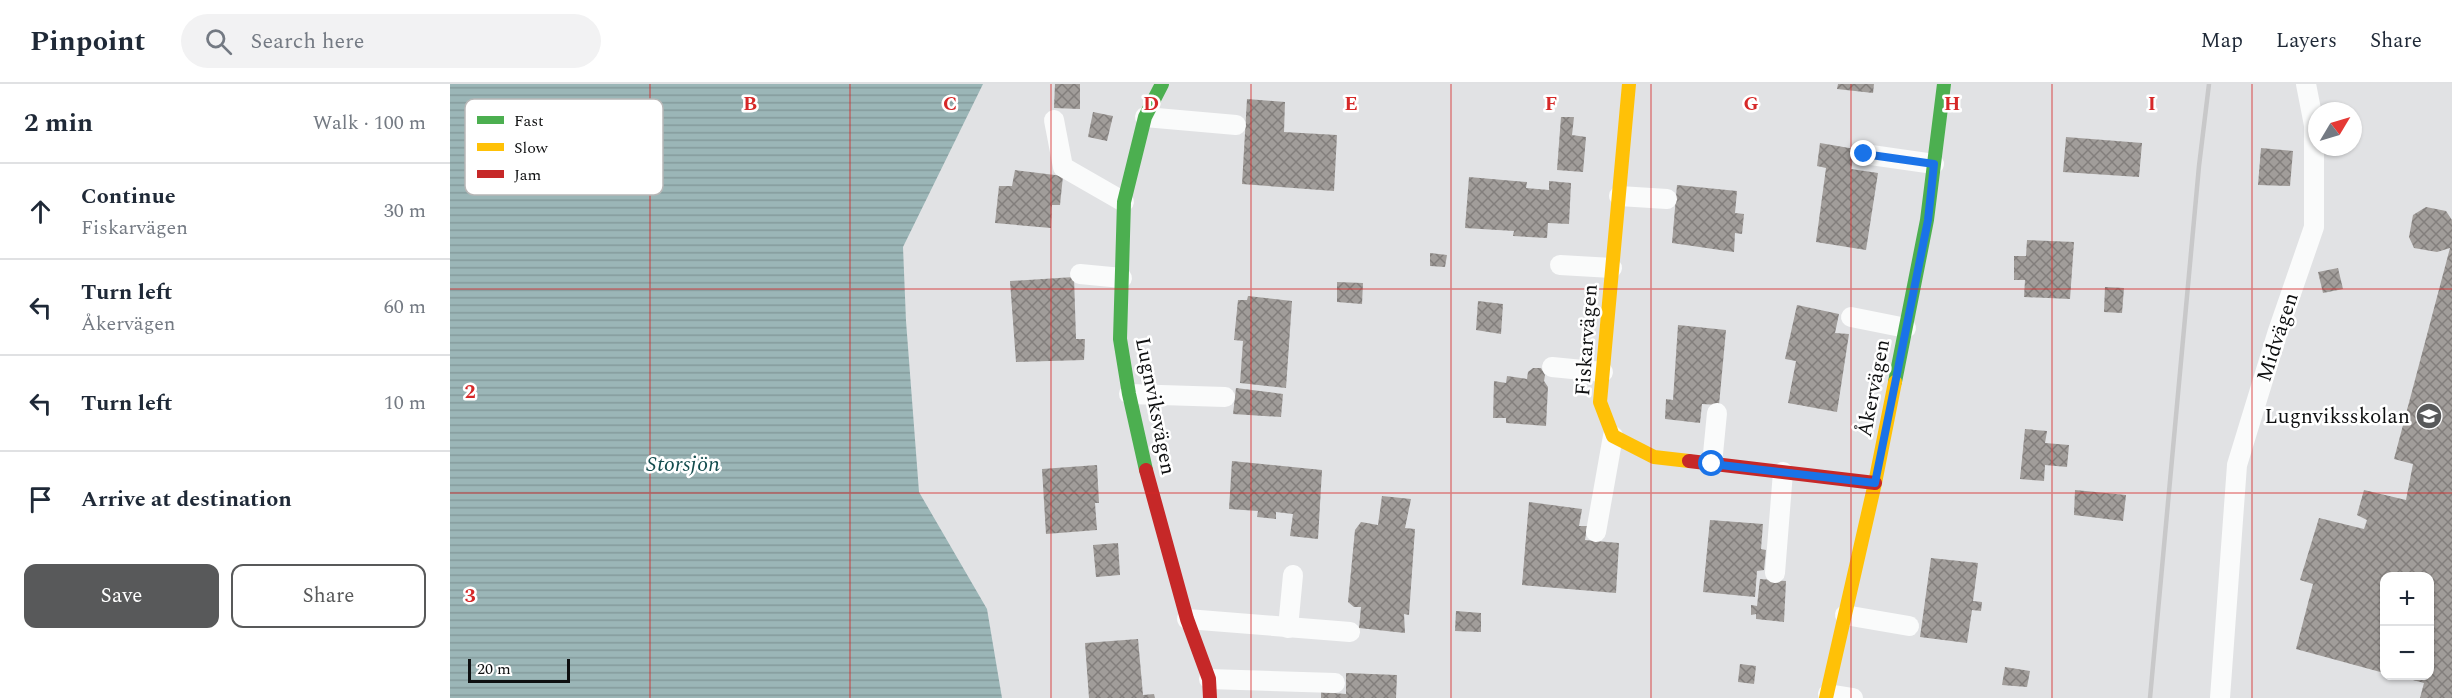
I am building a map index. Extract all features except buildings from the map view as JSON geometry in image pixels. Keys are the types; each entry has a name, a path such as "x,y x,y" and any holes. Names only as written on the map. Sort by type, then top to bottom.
{"street":[{"name":"Lugnviksvägen","path":"1162,84 1145,117 1124,202 1120,339 1129,394 1151,490 1187,619 1210,688"},
{"name":"Fiskarvägen","path":"1613,436 1600,402 1629,84"},
{"name":"Åkervägen","path":"1827,696 1875,483 1928,220 1944,84"},
{"path":"1613,436 1654,457 1875,483"}],"lane":[{"name":"Midvägen","path":"2220,698 2237,465 2280,326 2314,227 2314,125 2306,84"},
{"path":"1145,117 1236,125"},
{"path":"1054,120 1063,167 1124,202"},
{"path":"1864,154 1934,164"},
{"path":"1619,196 1667,199"},
{"path":"1560,265 1612,268"},
{"path":"1080,273 1122,278"},
{"path":"1851,317 1906,328"},
{"path":"1552,367 1603,372"},
{"path":"1129,394 1225,397"},
{"path":"1712,464 1717,413"},
{"path":"1596,532 1613,436"},
{"path":"1775,573 1783,472"},
{"path":"1288,628 1293,575"},
{"path":"1845,615 1909,626"},
{"path":"1187,619 1350,632"},
{"path":"1210,688 1335,683"},
{"path":"1827,696 1853,698"}],"water":[{"name":"Storsjön","path":"450,84 983,84 903,247 906,321 919,492 987,609 1002,698 450,698"}],"railway":[{"path":"2150,698 2199,166 2209,84"}],"traffic: fast":[{"path":"1146,470 1129,394 1120,339 1124,202 1145,117 1162,84"},
{"path":"1895,382 1927,220 1944,84"}],"traffic: slow":[{"path":"1629,84 1600,402 1613,436 1654,457 1689,461"},
{"path":"1826,698 1875,483 1895,382"}],"traffic: jam":[{"path":"1689,461 1875,483"},
{"path":"1146,470 1187,619 1209,679 1210,698"}],"place":[{"name":"Lugnviksskolan","path":"2429,416"}],"route":[{"path":"1712,464 1875,483 1928,220 1934,164 1864,154"}]}
